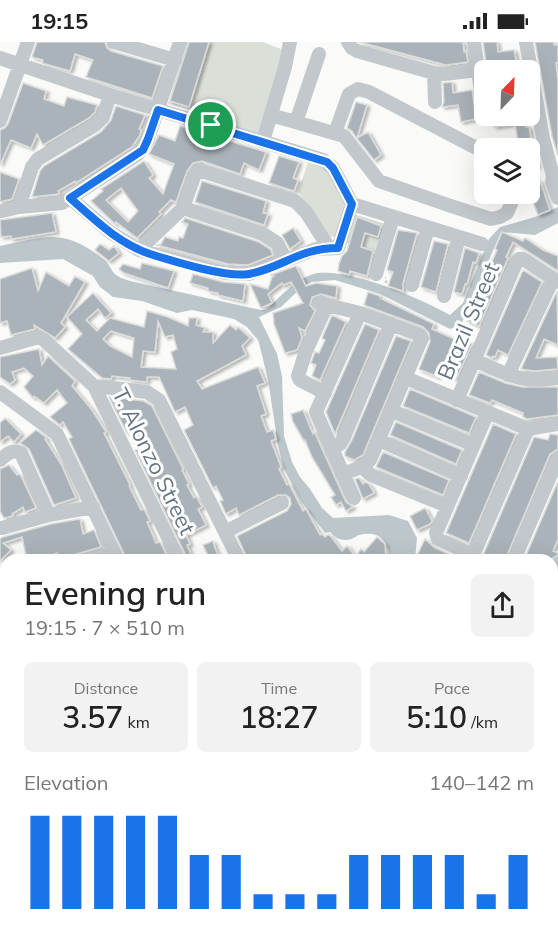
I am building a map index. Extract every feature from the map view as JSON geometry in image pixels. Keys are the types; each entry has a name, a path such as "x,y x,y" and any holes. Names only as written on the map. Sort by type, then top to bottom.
{"street":[{"path":"0,119 28,42"},
{"path":"114,42 175,60"},
{"path":"2,211 63,202 143,150 180,42"},
{"path":"263,141 290,42"},
{"path":"348,42 357,51 434,73 474,70"},
{"path":"474,42 477,60"},
{"path":"526,42 543,138 556,175 552,182 558,198"},
{"path":"296,122 319,54"},
{"path":"0,58 110,95 327,162 333,168 352,204 482,244"},
{"path":"434,73 435,102"},
{"path":"335,133 349,94 358,89 369,92 474,147"},
{"path":"19,207 32,167 38,159 95,125 103,117 110,95"},
{"path":"271,115 344,136 375,178 396,188 491,219 507,213 511,204"},
{"path":"139,250 183,208 195,174 199,170 295,201 333,248"},
{"path":"70,198 110,232 139,250 225,273 241,275 255,272 316,249 333,248"},
{"path":"333,248 352,204"},
{"path":"183,208 271,238 281,248 286,260"},
{"path":"381,280 393,217"},
{"path":"412,285 428,228"},
{"path":"444,296 459,237"},
{"name":"Brazil Street","path":"458,400 519,259 523,259 555,280"},
{"path":"508,375 555,280"},
{"path":"325,393 300,380 298,376 323,304 360,313 420,335 422,338 369,460 362,467 342,474"},
{"path":"354,498 316,412 360,313"},
{"path":"332,450 340,444 344,437 391,324"},
{"name":"T. Alonzo Street","path":"0,348 39,338 44,340 94,386 176,554"},
{"path":"474,360 508,375 537,381 558,378"},
{"path":"406,378 528,429 558,424"},
{"path":"94,386 147,392 159,400 236,554"},
{"path":"0,392 57,434 115,554"},
{"path":"392,411 474,445"},
{"path":"467,554 436,536 488,412"},
{"path":"473,554 528,429"},
{"path":"379,440 461,476"},
{"path":"0,460 9,452 16,450 21,453 49,515"},
{"path":"517,554 558,458"},
{"path":"362,467 371,475 447,506"},
{"path":"225,532 282,503"},
{"path":"1,528 49,515 93,507"}],"path":[{"path":"381,280 382,297"}],"shaded area":[{"path":"186,42 263,42 281,49 279,65 260,134 168,104"},
{"path":"309,159 324,164 348,205 335,236 330,237 298,192"},
{"path":"558,207 558,223 535,235 501,232 461,325 450,329 380,294 335,280 312,282 303,286 281,307 259,317 277,354 282,376 284,436 292,462 300,477 322,508 333,518 389,515 408,521 417,538 415,554 389,554 382,538 372,534 359,535 346,540 337,538 330,532 325,533 301,501 284,469 260,347 258,340 247,327 234,319 192,310 177,313 142,301 113,297 100,287 93,276 63,259 0,263 0,246 42,238 64,238 88,248 106,261 119,277 261,310 266,310 303,278 318,273 332,273 349,275 386,286 450,315 463,303 489,239 500,227 535,217"},
{"path":"353,214 389,225 380,253 344,242"}],"building":[{"path":"37,42 105,42 111,51 163,66 152,98 86,77 93,60 75,54 70,71 42,63 43,60 32,57"},
{"path":"189,42 209,42 189,107 170,101"},
{"path":"359,42 463,42 468,62 446,65"},
{"path":"483,42 497,42 498,52 514,50 516,60 486,60"},
{"path":"535,42 554,42 554,45 558,45 558,62 556,63 558,156 552,136"},
{"path":"452,82 453,93 472,90 474,119 461,122 458,105 442,107 443,83"},
{"path":"23,83 46,91 44,99 64,106 67,97 97,105 95,112 89,118 43,145 37,134 31,148 11,140 0,165 0,130 8,124"},
{"path":"356,102 367,105 357,138 368,132 381,155 374,160 355,136 352,131 347,128"},
{"path":"116,106 145,115 139,129 141,130 140,135 132,147 76,183 75,181 58,191 59,194 32,197 40,171 44,166 101,132 111,120"},
{"path":"180,126 266,152 259,170 244,163 240,174 202,161 193,163 187,171 176,202 171,200 159,212 161,214 137,238 116,222 115,224 91,201 103,191 101,189 144,161 153,175 149,178 163,194 174,164 149,154 159,135 175,141","holes":["121,188 138,211 128,222 106,200"]},
{"path":"515,126 529,127 531,138 517,138"},
{"path":"279,156 299,162 293,178 298,180 294,191 269,183"},
{"path":"0,172 19,179 12,199 0,202"},
{"path":"202,181 266,201 263,213 268,214 264,225 195,202"},
{"path":"540,181 550,210 538,215 534,204 540,204"},
{"path":"52,213 56,232 11,239 11,236 1,237 0,220"},
{"path":"357,217 381,226 378,237 365,233 361,247 373,251 367,276 350,271 349,275 338,271 342,256 347,251"},
{"path":"185,218 259,242 270,249 273,255 248,265 228,264 157,245 161,244 165,237 178,241 179,237 183,238 188,224 182,222"},
{"path":"293,228 301,241 290,249 282,235"},
{"path":"398,230 417,233 403,283 403,291 388,286 393,272 387,270"},
{"path":"502,232 523,241 525,238 543,250 558,256 558,271 513,242 479,326 467,321 479,297 477,296 497,250 495,249"},
{"path":"434,241 448,244 436,292 421,287"},
{"path":"100,244 109,250 114,246 119,253 109,261 95,250"},
{"path":"465,248 479,253 476,263 473,262 462,294 454,292"},
{"path":"142,263 174,271 168,288 124,273 119,269 123,264 140,269"},
{"path":"296,266 306,286 316,283 337,286 336,298 321,294 312,297 310,305 315,311 305,331 299,328 302,338 297,350 285,353 274,324 273,313 303,303 291,282 283,285 282,283 268,294 272,303 261,308 250,284 268,289 274,276 271,275"},
{"path":"32,268 38,291 46,272 69,286 75,276 85,282 61,323 65,327 55,338 34,325 35,329 11,335 7,321 0,323 0,279"},
{"path":"523,270 542,282 508,355 498,350 492,358 486,355"},
{"path":"193,274 223,282 245,284 243,301 218,295 218,293 208,291 208,288 190,283"},
{"path":"557,291 558,345 544,339 536,358 557,357 558,369 534,371 521,369"},
{"path":"368,292 434,324 432,329 461,342 462,340 472,344 456,379 440,372 438,377 419,369 430,342 429,333 423,327 364,305"},
{"path":"93,293 111,313 105,318 98,309 86,320 97,331 110,318 144,327 147,311 188,326 189,318 197,318 196,325 205,328 203,332 213,332 213,343 230,325 236,330 238,327 250,338 242,346 246,355 197,381 202,389 258,367 265,383 257,386 266,414 261,416 267,432 273,430 276,439 271,441 281,467 279,469 287,485 289,484 303,511 306,509 320,535 325,537 329,534 342,551 347,546 353,554 245,554 237,536 287,511 291,504 290,498 286,495 278,495 239,515 236,508 226,514 220,501 223,500 216,486 213,488 184,430 193,425 185,407 175,412 159,377 147,377 147,382 112,376 111,379 102,378 68,349 82,334 67,317","holes":["158,321 165,337 173,335 177,349 171,352 176,369 141,367 143,351 155,352","111,331 134,338 132,357 110,346 103,339"]},
{"path":"332,315 346,322 320,380 312,376 316,365 311,363 315,352 319,353 325,340 322,338"},
{"path":"365,324 379,330 335,434 326,412"},
{"path":"396,336 411,341 363,455 354,460 345,456 345,452"},
{"path":"39,349 42,365 48,356 75,381 72,386 92,410 106,432 104,433 129,486 141,510 144,509 150,521 147,522 156,543 160,542 166,554 124,554 69,439 72,437 63,422 60,425 50,417 67,403 57,390 44,403 34,396 33,398 24,387 33,376 24,368 12,372 15,380 10,384 0,377 0,357"},
{"path":"479,372 505,383 522,387 558,387 558,415 527,419 523,417 523,413 492,400 490,403 469,395"},
{"path":"410,389 476,417 469,433 403,406"},
{"path":"109,397 144,401 152,406 183,469 189,484 187,485 202,507 198,509 206,525 186,535 191,554 185,554 135,450 137,449 129,432 127,433"},
{"path":"303,410 346,502 353,507 346,511 341,502 336,505 331,497 335,495 293,422 291,414"},
{"path":"5,418 21,434 14,442 8,436 0,442 0,423"},
{"path":"396,422 462,450 456,464 390,435"},
{"path":"493,424 516,434 469,543 446,533"},
{"path":"36,430 47,438 45,439 61,464 76,498 54,505 29,449 20,443"},
{"path":"550,434 558,435 558,449 550,454 508,554 484,554 534,437 548,440"},
{"path":"383,452 449,480 443,495 376,467"},
{"path":"9,465 17,475 21,476 36,508 25,512 23,507 12,514 13,516 4,518 0,511 0,469"},
{"path":"359,478 363,484 365,482 369,484 374,493 363,499 355,479"},
{"path":"558,481 558,539 553,551 558,554 527,554"},
{"path":"425,508 432,521 417,530 410,516"},
{"path":"80,519 83,534 94,530 101,547 76,554 26,554 22,537 3,543 11,550 7,554 0,554 0,539 3,537"},
{"path":"377,537 385,544 386,554 358,554 361,549 364,552"},
{"path":"425,539 434,547 449,554 418,554"},
{"path":"213,541 218,554 207,554 203,545"}],"route":[{"path":"158,110 211,125 327,162 333,168 352,204 338,248 304,252 249,274 225,273 139,250 110,232 70,198 143,150 158,110"}]}
